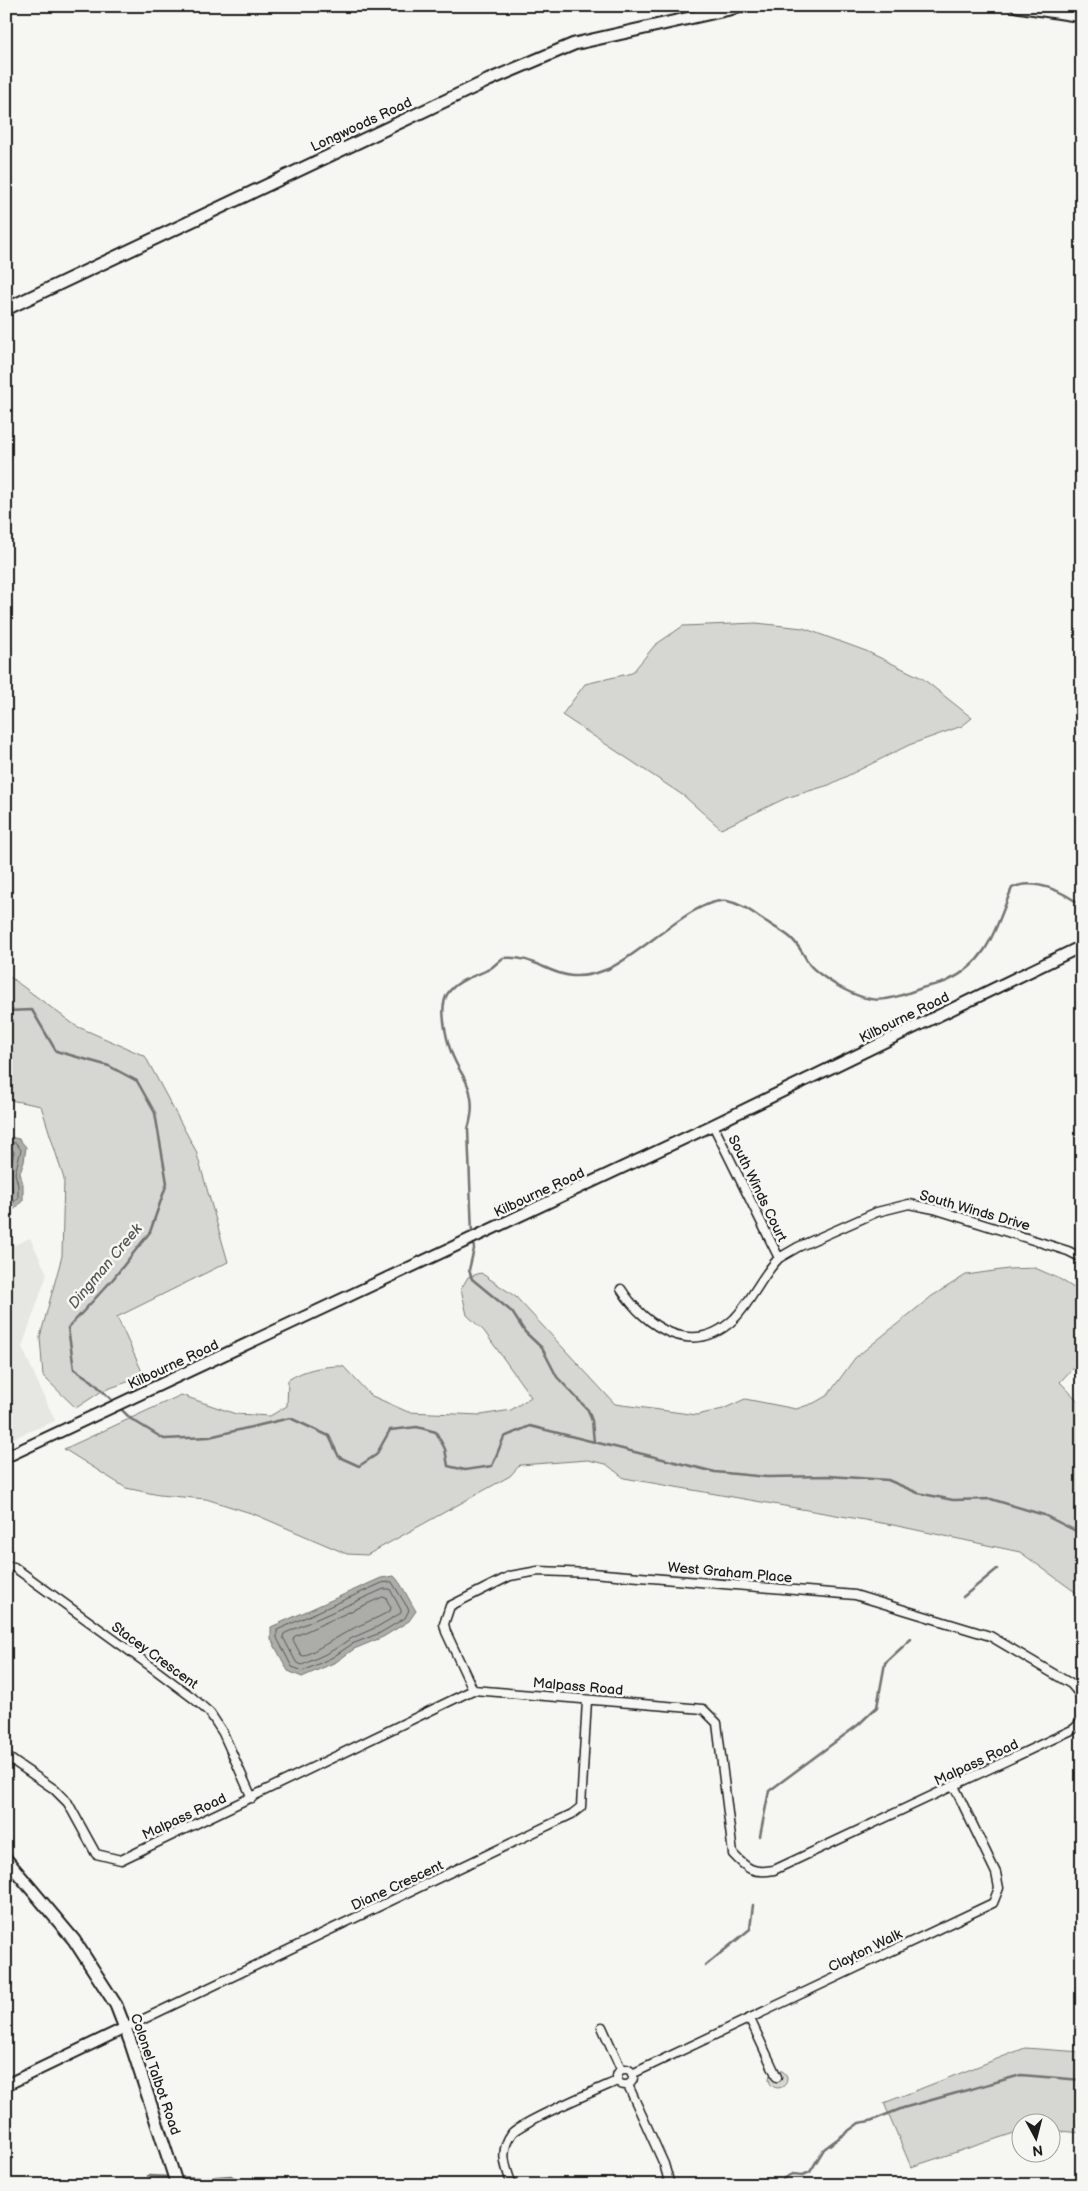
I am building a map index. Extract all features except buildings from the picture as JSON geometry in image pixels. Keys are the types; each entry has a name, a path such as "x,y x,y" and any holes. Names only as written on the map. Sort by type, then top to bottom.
{"main road":[{"name":"Longwoods Road","path":"6,309 489,80 574,44 742,6"},
{"path":"1017,6 1082,16"},
{"name":"Colonel Talbot Road","path":"6,1859 74,1940 116,2005 177,2185"}],"street":[{"name":"Kilbourne Road","path":"6,1457 713,1125 1082,946"},
{"name":"South Winds Court","path":"621,1289 642,1316 667,1332 692,1339 719,1331 735,1318 769,1268 779,1258 713,1125"},
{"name":"South Winds Drive","path":"779,1258 798,1247 877,1212 909,1204 934,1209 1068,1251 1082,1258"},
{"name":"Stacey Crescent","path":"6,1566 14,1567 149,1665 210,1713 222,1733 252,1798"},
{"name":"West Graham Place","path":"473,1690 446,1632 444,1624 450,1606 510,1576 538,1571 592,1573 854,1594 990,1636 1071,1684 1082,1697"},
{"name":"Malpass Road","path":"6,1756 54,1789 68,1803 96,1854 121,1860 473,1690 703,1709 716,1723 733,1854 745,1866 759,1873 774,1870 954,1786 1074,1729 1082,1721"},
{"name":"Diane Crescent","path":"125,2028 572,1814 581,1807 587,1700"},
{"name":"Clayton Walk","path":"632,2074 992,1903 999,1888 996,1873 954,1786"},
{"path":"750,2019 777,2077"},
{"path":"602,2027 621,2069"},
{"path":"6,2085 125,2028"},
{"path":"621,2069 628,2069 632,2074 633,2080 628,2085 622,2085 617,2081 616,2074 621,2069"},
{"path":"512,2185 503,2164 505,2151 514,2132 617,2081"},
{"path":"628,2085 664,2164 670,2185"}],"shaded area":[{"path":"756,623 803,628 866,651 922,678 972,718 962,726 909,745 829,785 786,798 721,829 684,796 562,715 585,684 632,673 655,645 683,626"},
{"path":"6,974 76,1026 145,1056 196,1151 228,1262 117,1317 144,1376 102,1391 76,1408 43,1376 40,1337 62,1256 64,1179 41,1106 10,1100 6,1101"},
{"path":"30,1238 47,1274 22,1347 55,1421 6,1441 6,1249"},
{"path":"1035,1268 1058,1278 1082,1293 1082,1358 1060,1382 1080,1403 1079,1446 1082,1448 1082,1597 1020,1552 893,1525 624,1478 606,1464 588,1460 520,1465 510,1476 367,1555 347,1554 254,1514 206,1499 159,1495 126,1488 64,1449 181,1395 236,1414 270,1416 287,1406 288,1380 314,1369 328,1367 343,1366 370,1395 408,1412 481,1415 511,1410 531,1397 484,1331 467,1315 461,1289 468,1277 481,1273 516,1297 615,1404 697,1415 723,1409 745,1399 796,1409 814,1403 828,1395 855,1358 932,1296 966,1275 1008,1269"},
{"path":"1025,2048 1082,2052 1082,2133 1060,2131 1060,2114 1010,2114 1010,2134 911,2167 884,2103"},
{"path":"774,2070 782,2070 787,2075 785,2086 774,2088 769,2083 769,2075"}],"water":[{"path":"6,1138 19,1139 26,1147 20,1173 23,1184 23,1200 15,1209 6,1208"},
{"path":"394,1576 416,1611 409,1621 383,1637 354,1649 336,1662 302,1677 288,1671 271,1639 271,1627 381,1578"}],"waterway":[{"path":"472,1234 468,1129 472,1102 467,1084 450,1048 443,1008 448,993 452,988 462,981 491,968 503,958 517,958 530,961 562,974 575,976 590,975 621,962 684,917 700,908 714,902 727,901 738,904 789,937 800,948 809,964 818,973 836,985 859,996 878,1000 888,999 944,982 973,964 989,942 1012,888 1021,885 1039,885 1058,891 1082,906"},
{"name":"Dingman Creek","path":"6,1011 32,1010 56,1051 109,1066 137,1081 155,1113 167,1183 150,1232 113,1279 68,1328 74,1369 92,1381 115,1403"},
{"path":"473,1242 474,1249 469,1270 472,1279 512,1312 525,1332 542,1348 557,1377 588,1410 592,1421 594,1442"},
{"path":"119,1407 131,1419 164,1439 209,1437 290,1418 329,1436 339,1457 359,1466 376,1455 390,1430 417,1427 436,1432 445,1449 448,1466 465,1470 492,1466 504,1437 530,1426 715,1472 767,1477 829,1476 888,1480 918,1493 953,1500 991,1499 1044,1515 1082,1534"},
{"path":"963,1597 997,1569"},
{"path":"760,1836 769,1791 858,1725 877,1707 885,1663 911,1639"},
{"path":"705,1966 750,1929 753,1905"},
{"path":"780,2185 784,2178 792,2174 803,2175 810,2172 824,2149 859,2123 870,2121 903,2108 1021,2075 1082,2080"},
{"path":"148,2176 172,2177"},
{"path":"177,2177 231,2176 246,2185"}]}
